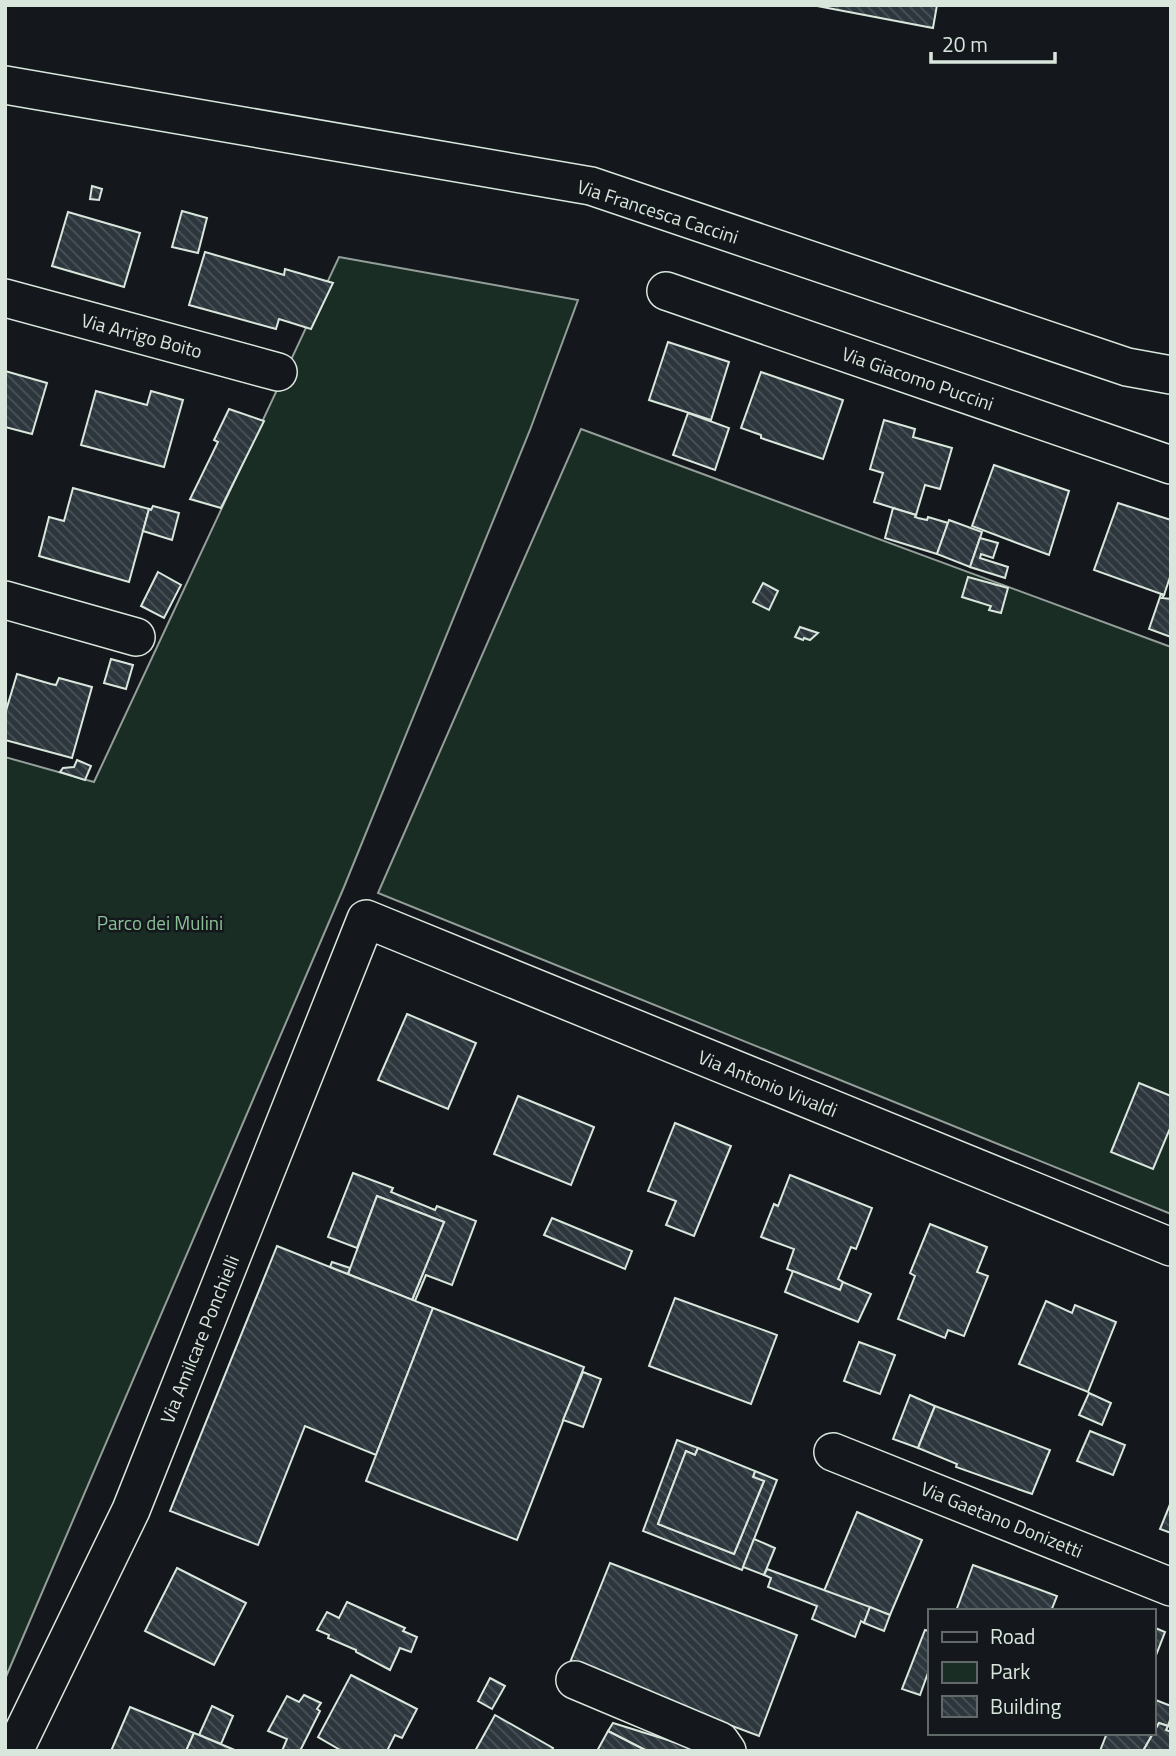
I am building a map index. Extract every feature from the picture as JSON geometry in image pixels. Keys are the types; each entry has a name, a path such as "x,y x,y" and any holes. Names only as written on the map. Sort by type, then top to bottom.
{"street":[{"name":"Via Francesca Caccini","path":"5,85 591,186 1127,367 1171,375"},
{"name":"Via Giacomo Puccini","path":"666,291 1171,465"},
{"name":"Via Arrigo Boito","path":"5,298 278,372"},
{"path":"5,600 136,637"},
{"name":"Via Antonio Vivaldi","path":"366,919 1171,1247"},
{"name":"Via Amilcare Ponchielli","path":"14,1751 131,1510 366,919"},
{"name":"Via Gaetano Donizetti","path":"833,1452 1171,1587"},
{"path":"575,1680 720,1741 727,1751"}],"green space":[{"name":"Parco dei Mulini","path":"339,257 578,300 530,430 344,887 5,1679 5,757 94,782"},
{"path":"581,429 1171,647 1171,1214 378,893"}],"building":[{"path":"812,5 937,5 933,28"},
{"path":"92,186 102,189 99,200 90,199"},
{"path":"182,211 207,218 198,253 172,247"},
{"path":"68,212 140,233 124,287 52,266"},
{"path":"205,252 284,275 285,269 333,283 311,329 279,319 276,329 189,305"},
{"path":"668,342 729,362 711,420 649,400"},
{"path":"5,371 47,383 32,434 5,427"},
{"path":"761,372 843,400 823,459 761,438 761,435 741,428"},
{"path":"96,391 147,405 151,391 183,400 164,467 81,445"},
{"path":"229,409 264,421 221,508 190,499 218,442 214,440"},
{"path":"688,413 729,428 715,470 673,455"},
{"path":"884,420 915,429 913,437 952,448 940,489 925,485 916,515 874,502 883,473 870,469"},
{"path":"994,465 1069,491 1049,555 972,526"},
{"path":"73,488 149,509 129,582 39,556 49,517 64,521"},
{"path":"1118,503 1171,520 1171,574 1164,595 1094,570"},
{"path":"153,506 179,513 172,540 143,531 149,509"},
{"path":"893,508 918,518 927,520 928,517 948,523 937,554 885,538"},
{"path":"949,520 982,532 970,567 937,554"},
{"path":"980,538 998,543 993,558 981,554 980,558 1008,567 1005,578 970,567"},
{"path":"158,572 181,585 164,618 141,606"},
{"path":"968,577 1008,588 1001,613 989,610 991,606 962,597"},
{"path":"763,583 778,591 769,610 753,602"},
{"path":"1161,594 1164,595 1162,598 1171,599 1171,637 1149,629"},
{"path":"800,627 818,633 810,640 803,640 795,637"},
{"path":"111,659 133,665 126,689 104,683"},
{"path":"17,674 56,685 59,678 92,687 72,758 5,740 5,714"},
{"path":"77,760 91,766 85,780 60,772 63,768 74,767"},
{"path":"407,1014 476,1043 448,1109 378,1080"},
{"path":"1139,1083 1171,1096 1171,1126 1153,1169 1111,1152"},
{"path":"518,1096 594,1127 571,1185 494,1154"},
{"path":"675,1123 731,1146 694,1236 666,1225 676,1201 648,1191"},
{"path":"353,1173 393,1188 391,1192 435,1210 437,1206 476,1221 452,1285 426,1275 415,1301 412,1300 444,1222 385,1199 377,1196 357,1248 328,1237"},
{"path":"790,1175 872,1208 856,1249 851,1247 838,1279 843,1282 840,1290 787,1269 794,1249 761,1237 774,1204 778,1206"},
{"path":"377,1196 444,1222 412,1300 348,1274"},
{"path":"552,1218 632,1251 625,1269 544,1235"},
{"path":"930,1224 987,1247 977,1272 988,1276 964,1336 948,1330 945,1338 898,1319 915,1276 910,1273"},
{"path":"277,1246 433,1308 376,1455 305,1426 258,1545 170,1511"},
{"path":"332,1262 350,1268 348,1274 330,1267"},
{"path":"793,1271 840,1290 843,1282 871,1294 858,1322 785,1292"},
{"path":"675,1298 777,1335 751,1404 649,1366"},
{"path":"1046,1301 1072,1313 1075,1305 1116,1322 1088,1392 1019,1364"},
{"path":"433,1308 584,1367 517,1540 366,1481"},
{"path":"859,1342 895,1355 880,1394 844,1381"},
{"path":"583,1372 601,1379 583,1427 563,1420"},
{"path":"1089,1393 1111,1403 1102,1425 1079,1415"},
{"path":"910,1395 935,1406 918,1448 893,1439"},
{"path":"935,1406 1050,1450 1032,1494 956,1467 957,1464 918,1448"},
{"path":"1090,1431 1125,1445 1113,1475 1077,1461"},
{"path":"677,1440 698,1448 695,1455 686,1451 658,1524 734,1554 764,1481 753,1477 755,1471 777,1480 742,1570 643,1531"},
{"path":"698,1448 755,1471 753,1477 764,1481 734,1554 658,1524 686,1451 695,1455"},
{"path":"1171,1502 1171,1533 1160,1529"},
{"path":"857,1512 922,1540 890,1615 824,1591"},
{"path":"754,1539 775,1548 764,1575 743,1567"},
{"path":"610,1563 797,1635 759,1736 569,1665"},
{"path":"973,1565 1057,1596 1052,1609 957,1609"},
{"path":"177,1568 246,1603 214,1665 145,1631"},
{"path":"767,1569 870,1607 855,1637 812,1619 817,1606 768,1587 771,1578 764,1575"},
{"path":"347,1602 405,1628 403,1631 417,1637 411,1652 400,1648 390,1670 317,1630 327,1612 339,1618"},
{"path":"870,1607 890,1615 884,1631 864,1623"},
{"path":"1155,1628 1165,1632 1155,1658"},
{"path":"925,1630 928,1631 928,1673 920,1695 902,1689"},
{"path":"351,1675 417,1709 402,1738 395,1735 387,1751 342,1751 318,1737"},
{"path":"490,1678 505,1686 492,1709 478,1701"},
{"path":"304,1695 321,1703 317,1709 320,1711 300,1751 282,1751 287,1739 268,1731 287,1696 299,1702"},
{"path":"1155,1700 1171,1706 1168,1726 1159,1723 1155,1730"},
{"path":"212,1706 233,1716 221,1744 199,1735"},
{"path":"130,1707 194,1733 186,1751 111,1751"},
{"path":"495,1715 553,1748 551,1751 475,1751"},
{"path":"613,1723 700,1750 647,1751 608,1731"},
{"path":"1159,1723 1168,1726 1166,1730 1171,1732 1171,1751 1143,1751 1152,1735 1155,1735"},
{"path":"608,1731 647,1751 597,1751"},
{"path":"194,1733 199,1735 237,1751 186,1751"},
{"path":"1106,1735 1152,1735 1143,1751 1100,1751"}]}
